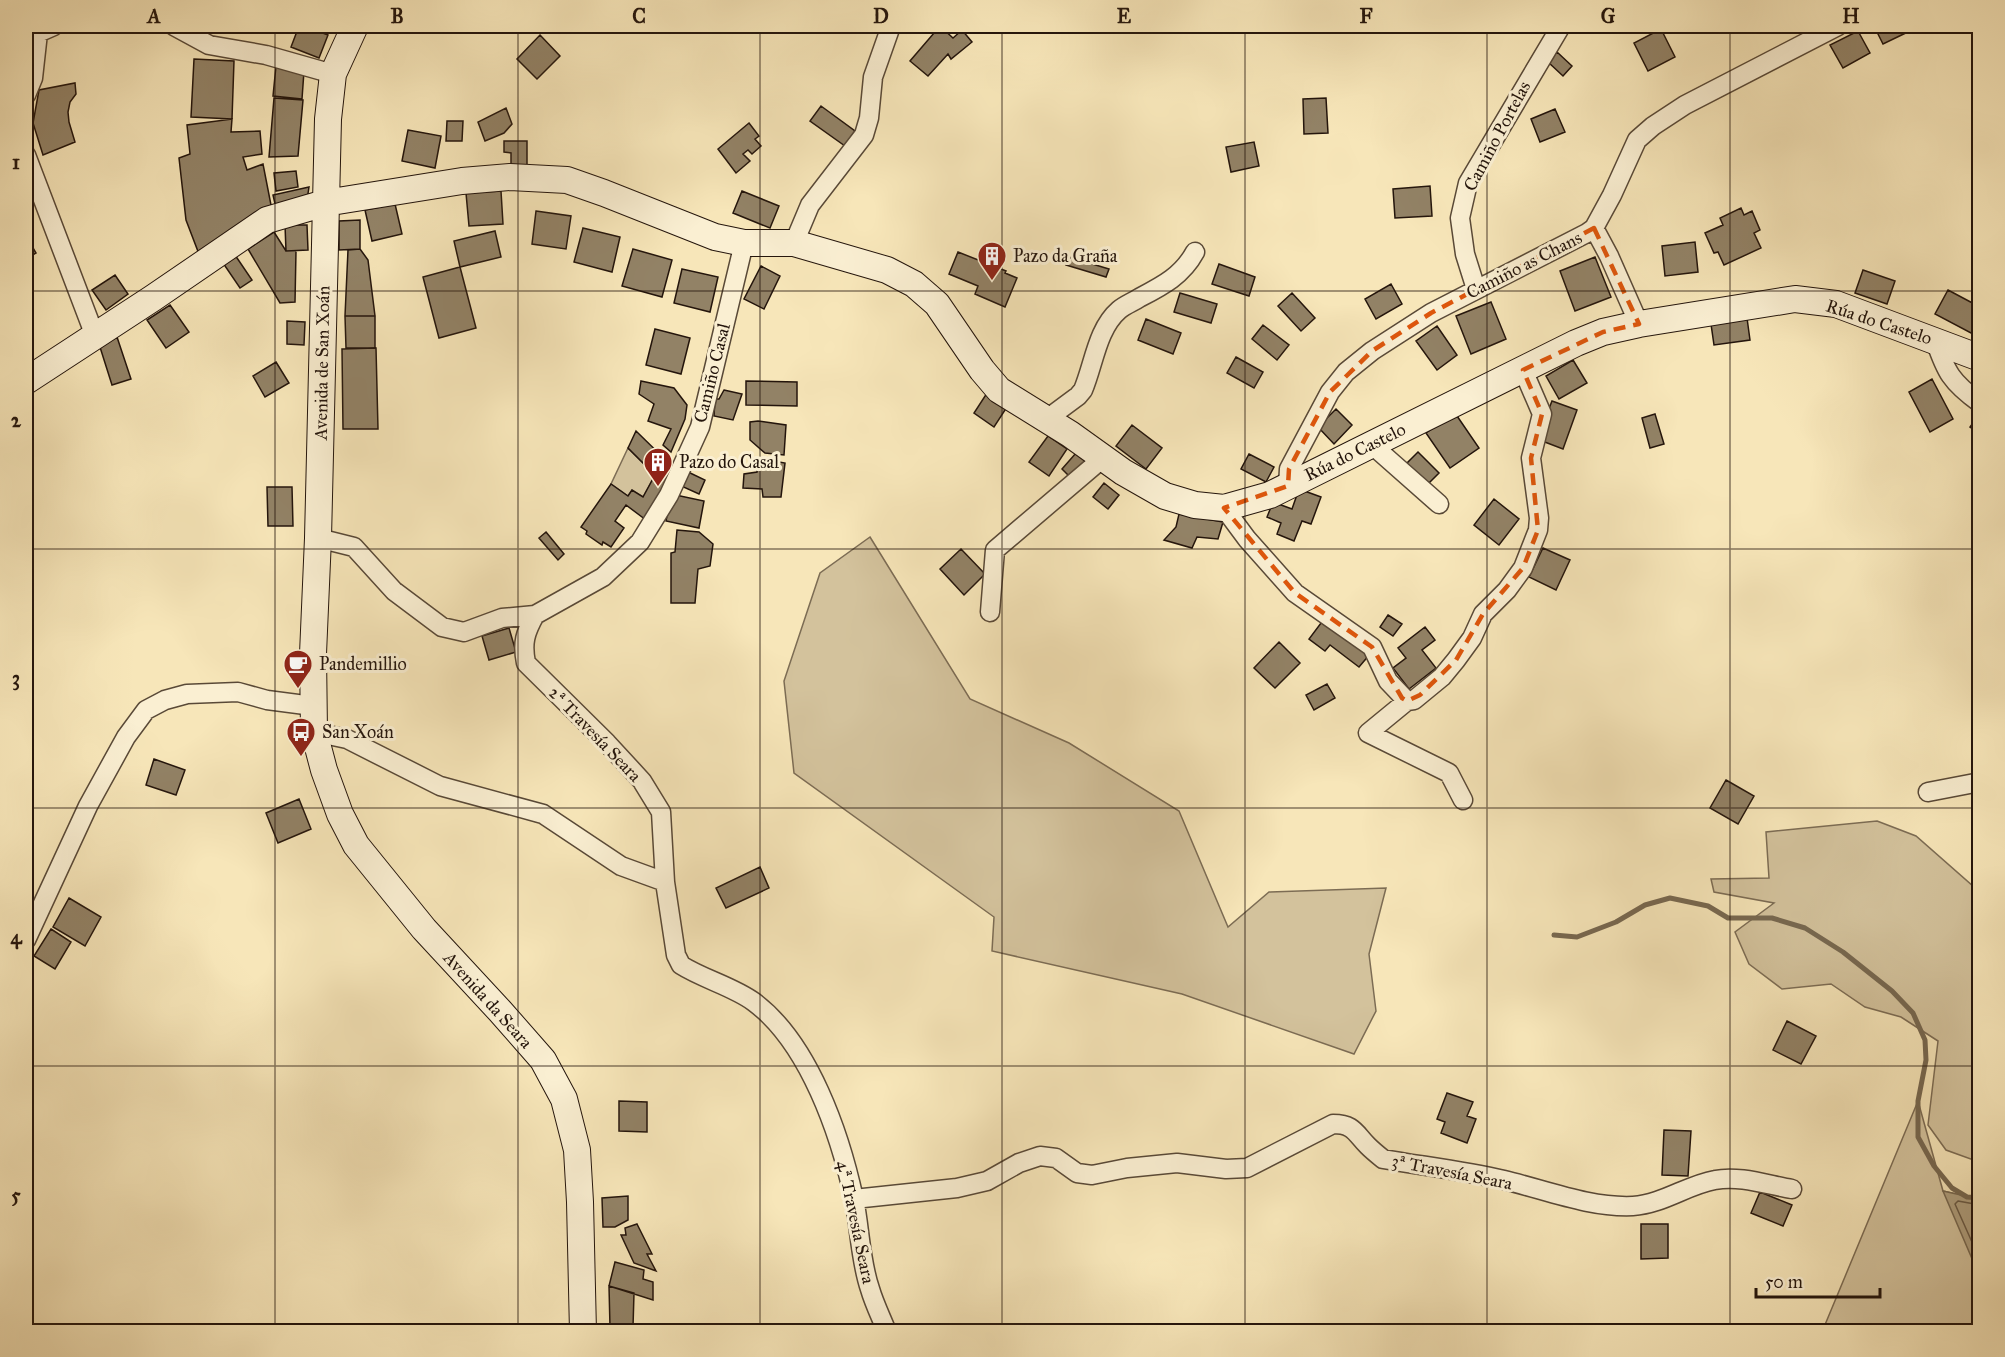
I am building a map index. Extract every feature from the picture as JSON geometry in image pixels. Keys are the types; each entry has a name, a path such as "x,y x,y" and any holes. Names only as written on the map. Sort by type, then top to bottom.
{"street":[{"path":"174,26 209,45 266,55 333,74"},
{"name":"Avenida de San Xoán","path":"313,706 328,119 333,74 355,26"},
{"path":"794,243 810,205 864,135 869,118 873,77 891,26"},
{"name":"Camiño Portelas","path":"1476,289 1465,255 1460,218 1468,183 1561,26"},
{"name":"Camiño as Chans","path":"1288,486 1289,469 1330,392 1346,372 1372,351 1431,313 1594,228 1637,140 1653,126 1685,105 1838,26"},
{"path":"26,95 33,78 39,29"},
{"path":"26,155 95,336"},
{"name":"Rúa do Castelo","path":"26,381 267,220 325,203 462,181 510,177 567,180 715,237 744,243 794,243 887,270 914,284 937,304 982,370 999,390 1047,419 1123,472 1165,496 1195,505 1224,508 1270,495 1603,332 1639,324 1795,299 1836,304 1980,358"},
{"path":"1594,228 1639,324"},
{"name":"Camiño Casal","path":"534,615 603,577 640,542 669,495 699,427 744,243"},
{"path":"1047,419 1083,390 1101,338 1110,320 1120,309 1175,278 1189,264 1195,252"},
{"path":"1935,340 1946,371 1966,393 1980,403"},
{"path":"1463,800 1449,773 1368,733 1407,701 1414,700 1442,677 1472,638 1483,614 1508,590 1523,568 1538,530 1539,518 1531,458 1542,414 1523,370"},
{"path":"1371,444 1439,504"},
{"path":"990,612 995,550 1103,458"},
{"path":"1224,508 1247,539 1295,593 1372,647 1388,681 1407,701"},
{"path":"318,538 354,547 394,591 442,627 464,632 502,618 534,615"},
{"name":"2ª Travesía Seara","path":"534,615 527,629 523,648 526,663 608,743 642,781 661,812 665,882 676,955 681,965"},
{"path":"26,940 88,806 126,737 146,710 165,700 187,694 238,692 267,700 313,706"},
{"name":"Avenida da Seara","path":"313,706 314,732 324,770 340,814 356,845 424,929 543,1060 564,1099 577,1150 584,1328"},
{"path":"314,732 347,739 440,786 543,814 621,866 665,882"},
{"path":"1928,792 1980,782"},
{"name":"4ª Travesía Seara","path":"681,965 753,1001 774,1020 818,1086 839,1145 854,1199 869,1287 887,1332"},
{"name":"3ª Travesía Seara","path":"854,1199 957,1188 987,1181 1019,1163 1040,1156 1056,1158 1077,1173 1092,1175 1127,1168 1177,1163 1227,1169 1247,1168 1333,1124 1345,1124 1354,1129 1383,1159 1503,1180 1609,1205 1634,1206 1665,1200 1716,1180 1743,1180 1792,1189"}],"highlighted area":[{"path":"1594,228 1639,324 1603,332 1523,370 1542,414 1531,458 1538,530 1523,568 1483,614 1456,660 1420,695 1407,701 1402,698 1372,647 1295,593 1224,508 1288,486 1289,469 1330,392 1372,351 1431,313"}],"shaded area":[{"path":"628,448 655,475 643,497 632,490 628,496 611,484"},
{"path":"870,537 970,699 1069,743 1179,811 1228,927 1269,892 1386,888 1369,954 1376,1011 1354,1054 1182,994 992,951 994,917 794,773 784,681 820,573"},
{"path":"1877,821 1916,836 1973,886 1979,888 1979,1162 1946,1150 1928,1125 1938,1041 1901,1017 1865,1007 1831,984 1782,989 1749,964 1735,932 1774,903 1714,892 1711,879 1769,878 1766,832"},
{"path":"1918,1101 1943,1191 1979,1199 1979,1331 1822,1332"}],"water":[{"path":"1943,1191 1979,1199 1979,1275"}],"building":[{"path":"299,26 328,35 319,58 291,47"},
{"path":"940,26 953,38 962,30 972,42 951,59 948,54 928,76 910,61"},
{"path":"1874,26 1913,26 1914,29 1883,44"},
{"path":"1661,29 1675,57 1648,71 1634,43"},
{"path":"1858,31 1870,53 1843,68 1830,45"},
{"path":"540,35 560,56 537,79 517,59"},
{"path":"1557,52 1572,66 1563,76 1548,62"},
{"path":"194,59 234,61 232,119 191,117"},
{"path":"276,66 304,71 302,99 273,96"},
{"path":"75,83 76,94 70,102 68,112 75,142 43,155 33,123 39,90"},
{"path":"274,98 303,100 298,156 269,157"},
{"path":"1326,98 1328,133 1304,134 1303,99"},
{"path":"821,106 855,131 845,146 810,121"},
{"path":"506,108 512,124 504,133 485,141 478,122"},
{"path":"1555,109 1565,132 1540,142 1531,119"},
{"path":"232,119 231,132 260,131 262,154 243,157 247,170 263,164 271,205 199,254 186,220 179,158 190,154 187,125"},
{"path":"447,121 463,121 462,141 446,141"},
{"path":"749,123 759,136 755,139 761,146 752,154 748,150 743,154 750,161 736,173 718,149"},
{"path":"408,130 441,136 435,168 402,161"},
{"path":"504,141 527,141 527,168 511,168 511,153 504,152"},
{"path":"1254,142 1259,166 1231,172 1226,147"},
{"path":"296,171 298,187 276,191 274,173"},
{"path":"1430,186 1432,216 1395,218 1393,189"},
{"path":"309,187 307,200 276,208 273,195"},
{"path":"501,191 503,224 469,226 466,193"},
{"path":"742,191 779,206 770,228 733,213"},
{"path":"395,204 402,234 372,241 365,210"},
{"path":"1741,208 1744,215 1752,211 1760,230 1754,233 1761,248 1724,265 1718,252 1714,253 1705,233 1723,225 1720,218"},
{"path":"536,211 571,216 566,249 532,244"},
{"path":"360,220 360,249 339,250 339,221"},
{"path":"285,225 307,225 308,250 286,251"},
{"path":"583,228 620,237 612,272 574,262"},
{"path":"495,231 501,257 460,267 454,241"},
{"path":"274,232 286,251 296,251 295,302 280,303 248,249"},
{"path":"26,236 36,253 26,259"},
{"path":"1695,242 1698,272 1665,276 1662,246"},
{"path":"360,249 368,260 375,316 345,316 348,250"},
{"path":"633,249 672,260 662,297 622,286"},
{"name":"Pazo da Graña","path":"958,252 1006,271 1005,273 1017,278 1005,307 975,294 978,286 949,274"},
{"path":"235,255 252,280 240,288 223,263"},
{"path":"1069,257 1109,269 1106,277 1066,265"},
{"path":"1595,257 1611,297 1575,311 1560,271"},
{"path":"1219,264 1255,277 1249,296 1212,284"},
{"path":"761,266 780,276 764,309 744,299"},
{"path":"460,267 476,328 439,338 423,277"},
{"path":"682,269 718,277 710,312 674,303"},
{"path":"1863,270 1895,281 1887,304 1855,293"},
{"path":"115,275 128,294 106,310 92,290"},
{"path":"1391,284 1402,304 1376,319 1365,299"},
{"path":"1948,290 1980,307 1980,317 1971,333 1935,314"},
{"path":"1180,293 1217,304 1211,323 1174,312"},
{"path":"1292,293 1315,318 1301,331 1278,306"},
{"path":"1491,302 1506,339 1471,354 1456,316"},
{"path":"170,305 189,332 166,348 147,320"},
{"path":"345,316 375,316 375,348 346,348"},
{"path":"1747,318 1750,340 1714,345 1711,324"},
{"path":"1146,319 1181,333 1173,354 1138,340"},
{"path":"287,321 305,322 304,345 287,344"},
{"path":"1263,325 1289,345 1277,360 1252,339"},
{"path":"1437,326 1457,355 1437,370 1416,341"},
{"path":"655,329 690,338 681,374 646,365"},
{"path":"117,337 131,379 112,385 99,344"},
{"path":"376,348 378,429 343,429 342,349"},
{"path":"1236,357 1263,372 1254,388 1227,373"},
{"path":"1573,360 1587,383 1559,399 1546,376"},
{"path":"276,362 289,383 265,397 253,376"},
{"path":"1932,379 1953,419 1930,432 1909,392"},
{"path":"641,381 674,388 687,405 685,419 671,452 663,445 671,429 648,421 654,404 639,394"},
{"path":"746,381 797,382 797,406 746,405"},
{"path":"724,390 742,394 733,420 714,416 715,399 719,399"},
{"path":"987,393 1007,407 994,427 974,413"},
{"path":"1552,401 1577,410 1563,449 1537,439"},
{"path":"1336,409 1352,425 1334,444 1318,427"},
{"path":"1455,413 1479,448 1450,468 1426,433"},
{"path":"1980,413 1980,434 1970,427"},
{"path":"1655,414 1664,444 1650,448 1642,418"},
{"path":"750,422 786,425 784,455 765,453 750,440"},
{"path":"1132,425 1162,448 1146,469 1116,446"},
{"name":"Pazo do Casal","path":"636,431 677,471 646,520 626,505 615,521 624,528 611,547 603,542 602,545 586,534 587,531 581,527 611,484 628,496 632,490 643,497 655,475 628,448"},
{"path":"1048,436 1067,449 1049,476 1029,462"},
{"path":"1418,452 1439,473 1426,486 1405,465"},
{"path":"1076,453 1087,463 1072,479 1062,469"},
{"path":"1249,454 1274,467 1266,482 1241,469"},
{"path":"758,458 785,463 781,497 763,497 762,489 743,488 744,474 757,472"},
{"path":"686,471 705,480 699,494 679,485"},
{"path":"1104,483 1119,495 1108,509 1093,497"},
{"path":"267,487 292,487 293,526 268,526"},
{"path":"1299,489 1321,497 1311,524 1302,521 1294,541 1277,534 1281,523 1267,517 1273,502 1292,509"},
{"path":"671,494 704,501 699,528 666,521"},
{"path":"1494,499 1519,519 1499,545 1474,525"},
{"path":"1179,514 1223,522 1218,539 1197,537 1192,548 1164,540 1176,527"},
{"path":"677,530 699,532 713,544 710,566 698,569 695,603 671,603 671,553 675,552"},
{"path":"546,532 564,554 558,560 539,538"},
{"path":"1543,548 1570,560 1556,590 1529,577"},
{"path":"961,549 985,574 964,595 940,569"},
{"path":"1388,615 1402,624 1393,636 1380,627"},
{"path":"1324,619 1370,654 1359,667 1330,645 1325,651 1309,639"},
{"path":"1425,627 1435,640 1422,650 1436,668 1409,689 1393,668 1406,658 1398,648"},
{"path":"509,628 516,652 489,660 482,636"},
{"path":"1279,642 1300,663 1275,688 1254,668"},
{"path":"1327,684 1335,698 1314,710 1306,695"},
{"path":"154,759 185,770 176,795 146,785"},
{"path":"1726,780 1754,796 1738,824 1710,808"},
{"path":"299,799 311,829 278,843 266,813"},
{"path":"760,867 769,888 726,908 716,888"},
{"path":"69,898 101,917 85,946 53,927"},
{"path":"51,929 71,942 55,969 34,956"},
{"path":"1787,1021 1816,1036 1801,1064 1773,1050"},
{"path":"1447,1093 1473,1102 1467,1116 1476,1119 1467,1143 1441,1133 1445,1122 1437,1119"},
{"path":"619,1101 647,1102 647,1132 619,1131"},
{"path":"1664,1130 1691,1131 1688,1176 1662,1175"},
{"path":"1760,1192 1792,1205 1783,1226 1751,1213"},
{"path":"628,1196 628,1220 615,1227 603,1227 602,1198"},
{"path":"637,1224 652,1254 647,1254 656,1271 634,1263 621,1235 626,1235 625,1228"},
{"path":"1641,1224 1668,1224 1668,1258 1641,1259"},
{"path":"615,1262 644,1270 643,1279 653,1282 653,1300 609,1286"},
{"path":"609,1286 634,1293 633,1327 610,1327"}],"waterway":[{"path":"1554,935 1577,937 1616,922 1645,905 1670,898 1708,906 1728,918 1772,918 1805,928 1843,952 1892,991 1913,1013 1925,1040 1926,1060 1918,1101 1918,1137 1934,1166 1952,1188 1967,1197 1980,1198"}],"place":[{"name":"Pazo da Graña","path":"992,282"},
{"name":"Pazo do Casal","path":"658,488"},
{"name":"Pandemillio","path":"298,690"},
{"name":"San Xoán","path":"301,758"}]}
